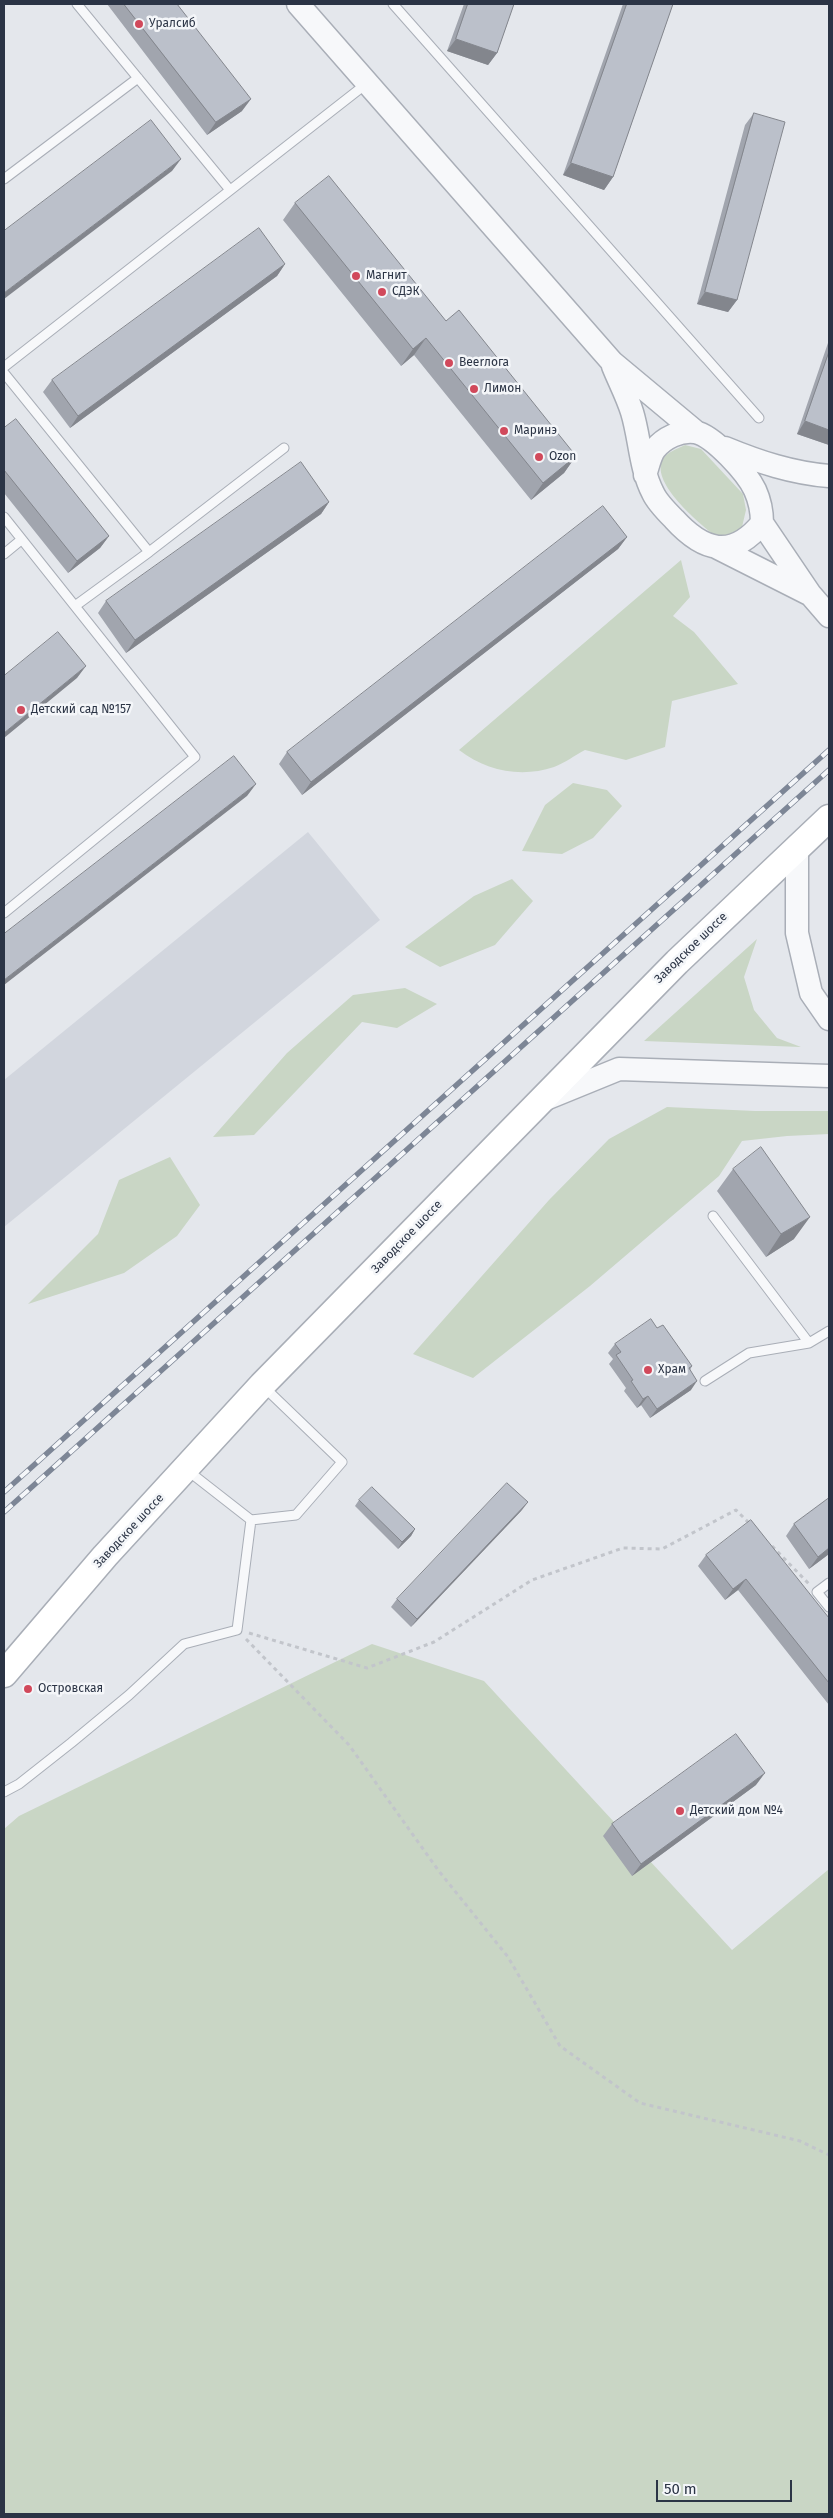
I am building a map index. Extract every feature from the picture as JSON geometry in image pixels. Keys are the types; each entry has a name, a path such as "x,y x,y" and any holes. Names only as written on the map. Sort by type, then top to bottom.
{"main road":[{"name":"Заводское шоссе","path":"4,1674 105,1556 186,1470 262,1385 677,962 797,846 829,818"}],"street":[{"path":"298,4 366,84 612,362 696,432 719,446 760,462 801,474 829,476"},
{"path":"612,362 632,412 645,474 653,494 686,533 701,543 718,548 810,594"},
{"path":"645,474 654,450 671,435 696,432"},
{"path":"719,446 736,462 751,483 762,508 762,523 810,594 829,616"},
{"path":"751,483 801,474"},
{"path":"718,548 736,546 751,537 762,523"},
{"path":"797,846 797,933 811,993 829,1019"},
{"path":"539,1101 619,1070 829,1076"}],"lane":[{"path":"77,4 230,190"},
{"path":"393,4 759,418"},
{"path":"4,179 138,78"},
{"path":"4,367 366,84"},
{"path":"4,373 149,552"},
{"path":"75,606 149,552 284,448"},
{"path":"4,517 195,758 4,913"},
{"path":"4,554 21,540"},
{"path":"713,1216 809,1343"},
{"path":"705,1381 749,1353 809,1343 829,1331"},
{"path":"186,1470 251,1520 296,1515 342,1462 262,1385"},
{"path":"4,1792 19,1784 86,1731 129,1695 184,1644 237,1630 251,1520"},
{"path":"829,1583 817,1592 829,1607"}],"path":[{"path":"237,1630 367,1668 434,1642 532,1580 623,1548 662,1549 736,1510 756,1530"},
{"path":"770,1544 817,1592"},
{"path":"237,1630 349,1745 438,1870 508,1957 560,2046 640,2103 800,2141 829,2155"}],"shaded area":[{"path":"308,832 380,920 4,1227 4,1080"}],"green space":[{"path":"685,445 701,449 743,494 746,510 742,527 730,536 714,535 678,502 664,480 661,470 662,461 666,455"},
{"path":"681,560 690,597 673,616 694,632 738,684 672,701 665,747 626,760 585,750 554,767 529,772 492,768 459,750"},
{"path":"573,783 607,790 622,806 593,838 562,854 522,851 545,805"},
{"path":"512,879 533,901 495,945 440,967 405,947 474,896"},
{"path":"757,939 744,977 754,1010 777,1038 801,1047 644,1041"},
{"path":"405,988 437,1004 397,1028 362,1022 254,1135 213,1137 287,1053 353,995"},
{"path":"667,1107 755,1111 829,1111 829,1134 742,1141 719,1176 590,1286 473,1378 413,1354 549,1200 609,1139"},
{"path":"170,1157 200,1205 177,1236 124,1273 28,1304 98,1234 119,1180"},
{"path":"372,1644 484,1681 732,1950 829,1869 829,2514 4,2514 4,1829 19,1816"}],"building":[{"path":"124,4 177,4 251,99 216,122"},
{"path":"468,4 514,4 497,53 456,39"},
{"path":"627,4 673,4 613,177 571,163"},
{"path":"754,113 785,122 737,300 705,292"},
{"path":"151,120 181,159 4,293 4,231"},
{"path":"329,176 446,321 459,310 576,456 543,483 426,338 413,349 295,203"},
{"path":"259,228 285,264 78,416 52,380"},
{"path":"829,352 829,430 805,421"},
{"path":"16,419 109,536 77,561 4,470 4,428"},
{"path":"301,462 329,502 135,640 106,601"},
{"path":"603,506 627,537 311,782 287,752"},
{"name":"Детский сад №157","path":"58,632 86,666 4,733 4,676"},
{"path":"234,756 256,784 4,980 4,934"},
{"path":"761,1147 810,1217 781,1234 733,1169"},
{"name":"Храм","path":"651,1319 657,1328 663,1325 692,1366 689,1368 697,1381 657,1409 648,1396 643,1399 631,1381 633,1380 616,1355 621,1352 615,1344"},
{"path":"507,1483 528,1502 417,1619 397,1599"},
{"path":"372,1487 415,1529 402,1542 359,1500"},
{"path":"829,1498 829,1548 818,1557 794,1524"},
{"path":"751,1520 829,1618 829,1683 746,1579 733,1589 706,1555"},
{"name":"Детский дом №4","path":"736,1734 765,1773 641,1864 612,1824"}],"railway":[{"path":"4,1492 829,750"},
{"path":"4,1512 829,770"}],"place":[{"name":"Уралсиб","path":"139,24"},
{"name":"Магнит","path":"356,276"},
{"name":"СДЭК","path":"382,292"},
{"name":"Beerлога","path":"449,363"},
{"name":"Лимон","path":"474,389"},
{"name":"Маринэ","path":"504,431"},
{"name":"Ozon","path":"539,457"},
{"name":"Детский сад №157","path":"21,710"},
{"name":"Храм","path":"648,1370"},
{"name":"Островская","path":"28,1689"},
{"name":"Детский дом №4","path":"680,1811"}]}
